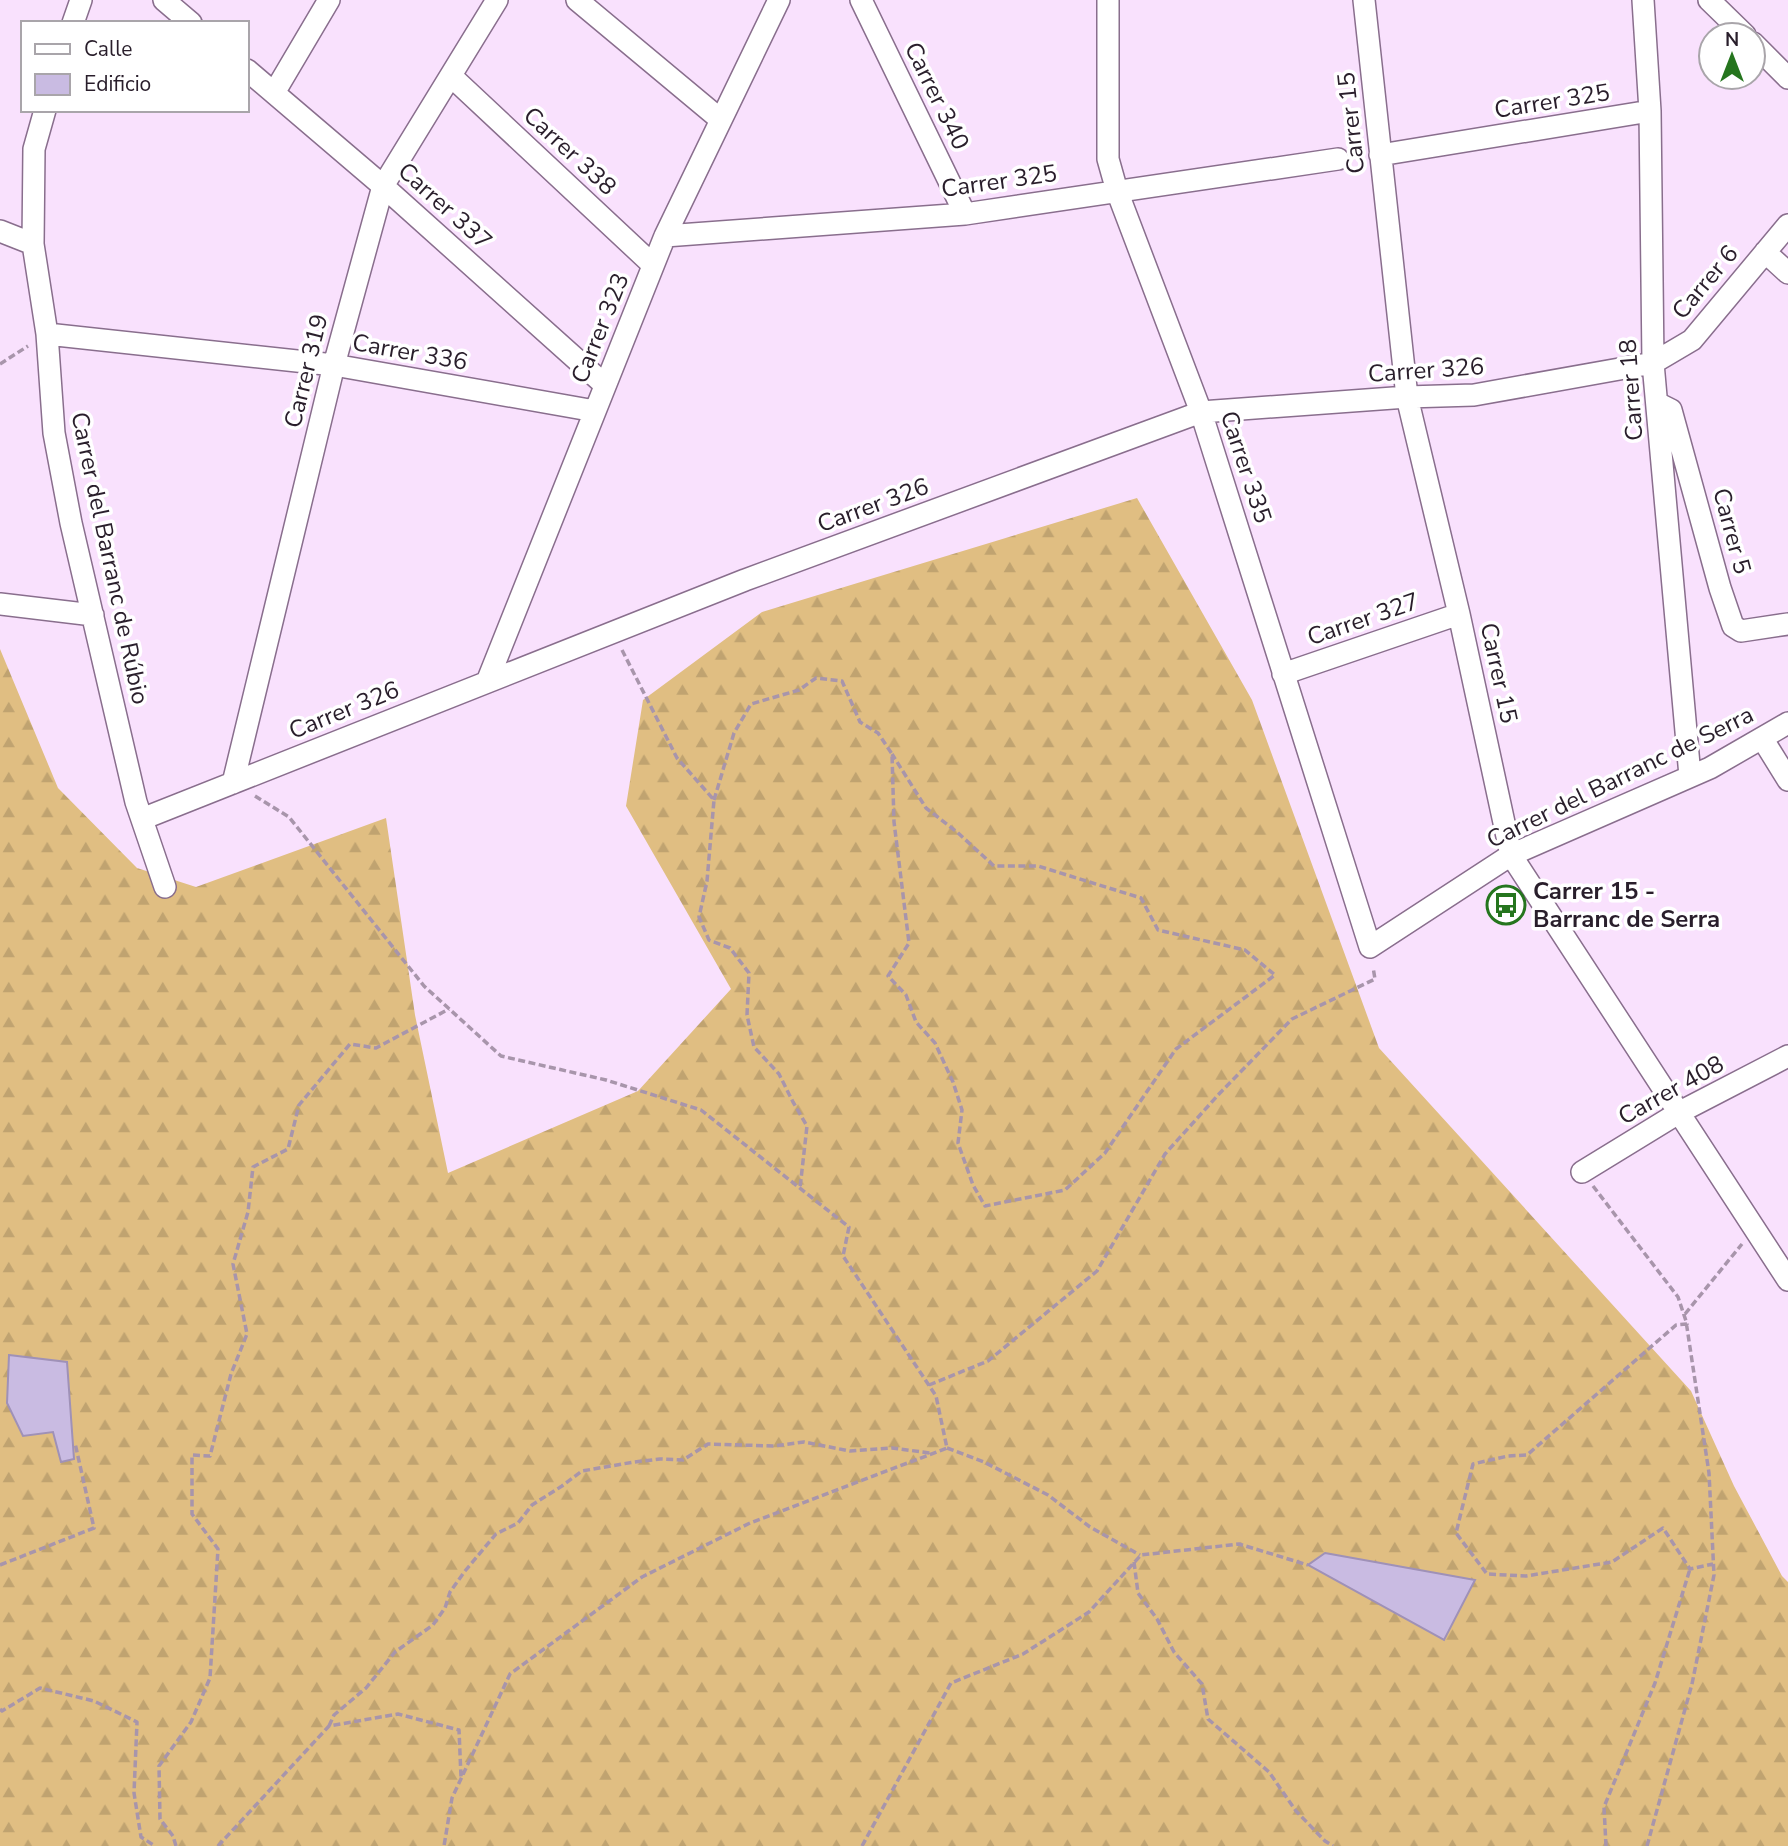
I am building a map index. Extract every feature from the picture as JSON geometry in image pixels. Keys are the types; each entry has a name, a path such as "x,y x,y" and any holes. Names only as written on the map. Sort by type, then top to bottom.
{"street":[{"path":"73,21 81,0"},
{"path":"164,0 189,21"},
{"path":"274,93 329,0"},
{"name":"Carrer 319","path":"233,783 334,365 383,186 497,0"},
{"path":"577,0 721,120"},
{"name":"Carrer 323","path":"487,682 665,236 779,0"},
{"name":"Carrer 340","path":"861,0 965,214"},
{"name":"Carrer 335","path":"1108,0 1108,159 1117,191 1201,412 1370,947"},
{"name":"Carrer 15","path":"1364,0 1407,397 1459,614 1511,855 1788,1280"},
{"name":"Carrer 18","path":"1643,0 1650,111 1653,363 1690,776"},
{"path":"1709,0 1731,21"},
{"path":"1767,57 1788,78"},
{"name":"Carrer 337","path":"248,71 383,186 605,385"},
{"name":"Carrer 338","path":"451,76 653,265"},
{"name":"Carrer 325","path":"1380,155 1650,111"},
{"name":"Carrer del Barranc de Rúbio","path":"44,112 34,149 33,244 47,334 54,433 71,523 136,802 165,887"},
{"name":"Carrer 325","path":"665,236 965,214 1338,159"},
{"name":"Carrer 6","path":"1653,363 1692,340 1788,225"},
{"path":"0,231 33,244"},
{"path":"1765,252 1788,273"},
{"name":"Carrer 336","path":"47,334 334,365 595,411"},
{"name":"Carrer 326","path":"142,819 744,580 1201,412 1407,397 1474,395 1653,363"},
{"name":"Carrer 5","path":"1657,403 1671,410 1733,626 1741,631 1788,624"},
{"path":"0,604 93,615"},
{"name":"Carrer 327","path":"1283,674 1459,614"},
{"name":"Carrer del Barranc de Serra","path":"1370,947 1511,855 1710,768 1788,723"},
{"path":"1762,738 1788,780"},
{"name":"Carrer 408","path":"1582,1172 1680,1112 1788,1056"}],"path":[{"path":"0,363 47,334"},
{"path":"613,632 677,758 714,800"},
{"path":"800,1188 807,1126 779,1074 754,1047 747,1015 749,973 730,948 709,940 699,917 707,881 714,800 734,733 751,704 799,690 816,678 842,681 860,722 878,733 892,754 926,808 994,866 1038,866 1141,898 1158,930 1245,950 1275,975 1176,1049 1105,1153 1065,1190 985,1206 973,1185 958,1143 962,1110 954,1082 935,1043 916,1022 906,995 888,976 909,943 894,822 892,754"},
{"path":"233,783 289,817 424,986 501,1056 606,1080 701,1110 849,1227 843,1256 936,1396 947,1448"},
{"path":"929,1385 988,1361 1097,1271 1165,1154 1219,1094 1292,1019 1375,979 1370,947"},
{"path":"176,1846 173,1836 160,1819 159,1766 191,1722 209,1678 218,1549 192,1514 192,1455 210,1456 230,1374 247,1335 233,1264 248,1212 253,1167 288,1149 299,1105 350,1044 376,1048 449,1009"},
{"path":"1582,1172 1678,1297 1687,1324"},
{"path":"1647,1846 1692,1684 1714,1575 1709,1473 1685,1313 1755,1229"},
{"path":"1687,1324 1676,1325 1527,1455 1508,1456 1474,1464 1456,1533 1487,1574 1526,1576 1612,1562 1663,1528 1690,1569"},
{"path":"218,1846 329,1726 334,1715 366,1688 395,1652 433,1625 445,1608 450,1592 496,1534 518,1523 532,1505 582,1471 634,1462 683,1460 708,1444 775,1446 804,1442 850,1451 892,1448 932,1453"},
{"path":"0,1565 94,1528 75,1443"},
{"path":"444,1846 452,1798 510,1674 642,1577 750,1523 947,1448 984,1462 1048,1495 1090,1527 1141,1555 1239,1544 1308,1565"},
{"path":"862,1846 951,1683 1023,1654 1089,1612 1141,1555"},
{"path":"1134,1562 1138,1593 1157,1619 1174,1652 1202,1684 1208,1719 1269,1772 1296,1811 1325,1842 1333,1846"},
{"path":"1690,1569 1713,1564"},
{"path":"1606,1846 1604,1807 1655,1683 1690,1569"},
{"path":"0,1709 2,1711 40,1688 94,1701 137,1722 134,1793 141,1837 155,1846"},
{"path":"329,1726 398,1714 459,1730 461,1778"}],"green space":[{"path":"1137,498 1252,700 1379,1048 1691,1391 1734,1486 1782,1576 1788,1582 1788,1846 0,1846 0,649 58,788 137,868 196,887 386,818 415,1015 448,1173 638,1091 731,989 626,806 643,700 762,612"}],"building":[{"path":"9,1355 67,1362 74,1459 61,1462 53,1432 23,1436 7,1403"},
{"path":"1325,1553 1475,1580 1444,1640 1308,1565"}],"place":[{"name":"Carrer 15 - Barranc de Serra","path":"1506,905"}]}
